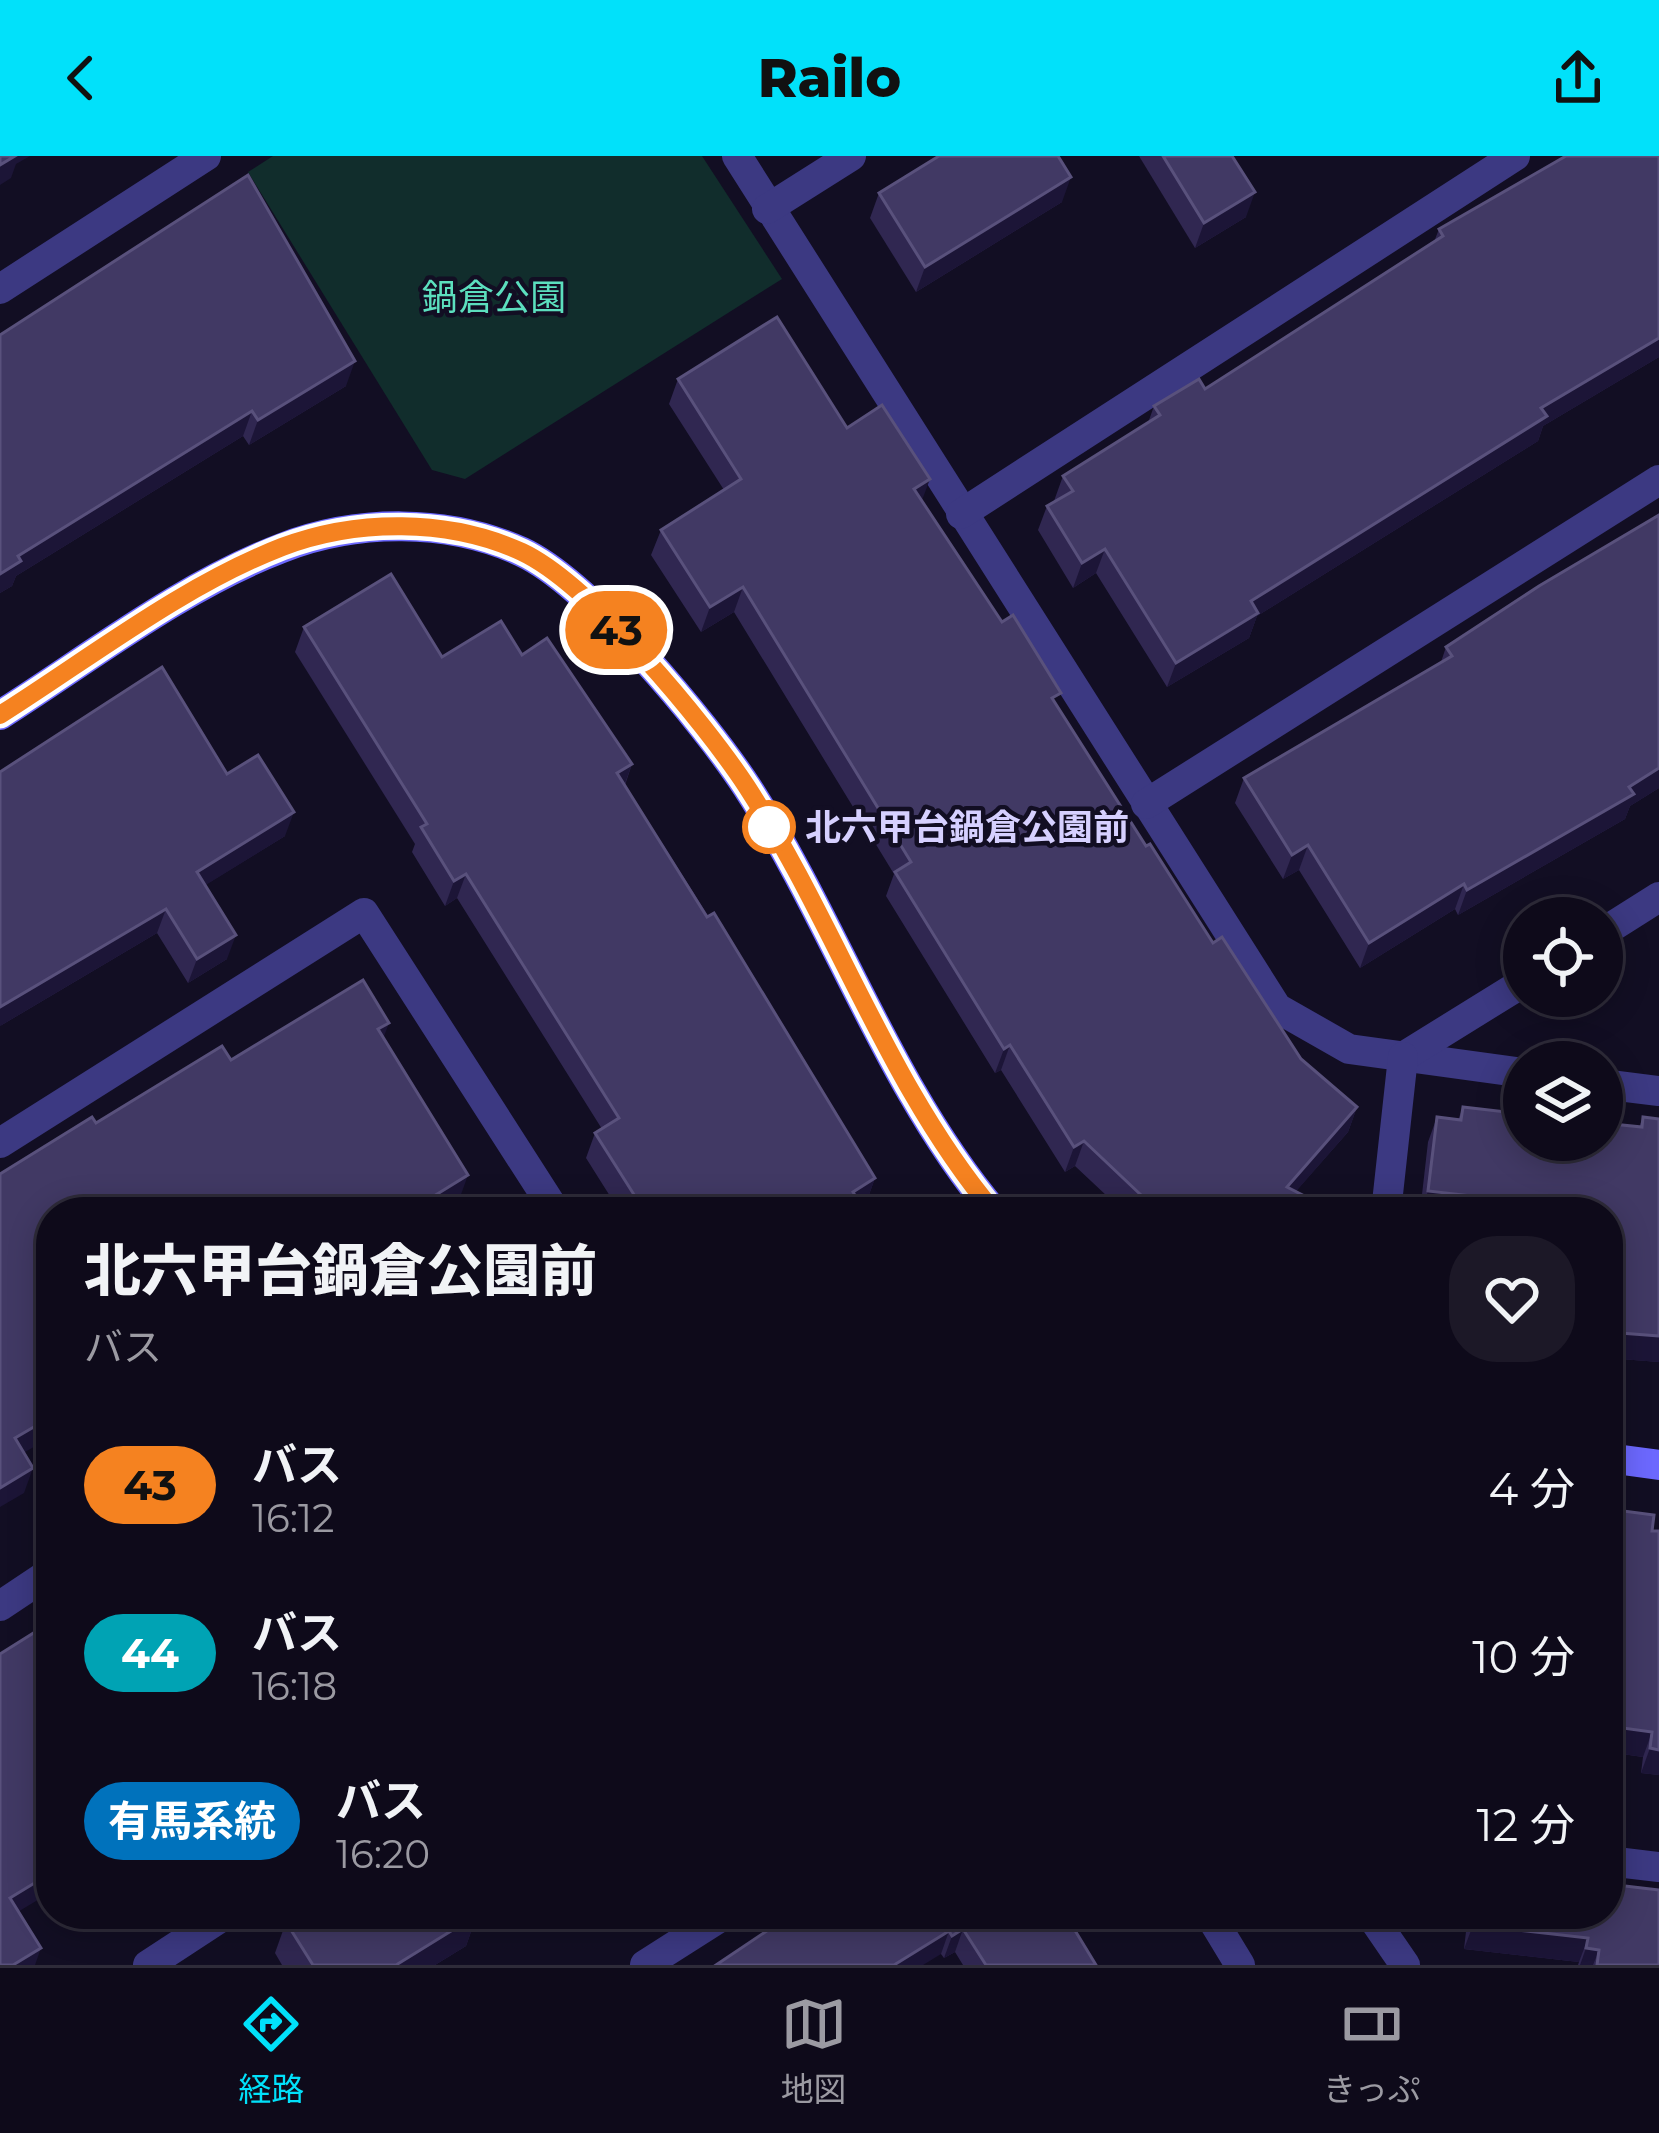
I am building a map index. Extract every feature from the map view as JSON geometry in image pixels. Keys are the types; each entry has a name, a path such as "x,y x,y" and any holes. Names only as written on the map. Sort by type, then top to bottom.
{"street":[{"path":"0,289 206,156"},
{"path":"736,156 1277,1008 1349,1049 1503,1070"},
{"path":"767,209 851,156"},
{"path":"961,514 1515,156"},
{"path":"1146,804 1659,480"},
{"path":"0,715 202,588 282,548 343,530 394,524 462,533 524,553 598,612 658,674 748,788 931,1122 984,1197"},
{"path":"1623,920 1659,897"},
{"path":"0,1143 364,913 546,1197"},
{"path":"1403,1058 1503,995"},
{"path":"1388,1197 1403,1058"},
{"path":"1623,1087 1659,1091"},
{"path":"1623,1460 1659,1465"},
{"path":"0,1606 36,1582"},
{"path":"1623,1863 1659,1868"},
{"path":"148,1965 203,1929"},
{"path":"645,1965 701,1929"},
{"path":"1218,1929 1240,1965"},
{"path":"1380,1929 1405,1965"}],"green space":[{"name":"鍋倉公園","path":"273,156 702,156 782,279 465,479 432,470 248,172"}],"building":[{"path":"939,156 1058,156 1071,177 925,267 879,193"},
{"path":"1163,156 1232,156 1255,192 1204,223"},
{"path":"1566,156 1659,156 1659,338 1541,408 1547,416 1251,601 1258,613 1176,663 1105,549 1082,563 1047,506 1073,491 1063,476 1160,415 1154,406 1199,379 1205,389 1443,236 1439,229"},
{"path":"248,175 355,361 258,420 252,411 18,556 21,561 0,574 0,335"},
{"path":"777,317 847,428 882,405 930,479 914,489 1002,622 1013,615 1061,693 1052,698 1146,846 1150,844 1213,943 1222,937 1301,1059 1357,1107 1287,1187 1307,1197 1143,1197 1084,1141 1074,1147 1010,1045 1004,1049 895,872 911,862 743,587 710,607 661,530 741,479 678,379"},
{"path":"1659,515 1659,768 1629,787 1634,794 1467,890 1464,884 1369,943 1308,845 1292,855 1244,778 1452,656 1446,647"},
{"path":"391,574 442,657 501,621 522,655 547,638 632,764 617,773 707,917 714,913 875,1178 853,1192 856,1197 636,1197 595,1133 619,1118 466,874 454,881 421,827 427,824 304,627"},
{"path":"162,667 227,774 258,755 294,812 197,872 236,935 197,959 166,909 0,1007 0,772"},
{"path":"363,980 389,1023 378,1029 468,1175 432,1197 36,1197 36,1426 15,1438 33,1468 0,1488 0,1174 92,1117 96,1123 222,1046 231,1060"},
{"path":"1463,1107 1503,1112 1503,1161 1623,1161 1623,1125 1642,1127 1643,1117 1659,1119 1659,1336 1623,1333 1623,1197 1480,1197 1428,1191 1437,1117 1461,1120"},
{"path":"1623,1511 1654,1515 1652,1531 1659,1531 1659,1750 1650,1748 1652,1732 1623,1728"},
{"path":"36,1631 36,1882 10,1898 41,1948 13,1965 0,1965 0,1654"},
{"path":"1623,1886 1659,1890 1659,1965 1597,1965 1599,1950 1586,1948 1588,1938 1508,1929 1623,1929"},
{"path":"290,1929 454,1929 396,1965 313,1965"},
{"path":"770,1929 963,1929 952,1936 949,1931 894,1965 716,1965"},
{"path":"963,1929 1074,1929 1096,1965 986,1965"}],"bus line":[{"name":"43","path":"0,715 202,588 282,548 343,530 394,524 462,533 524,553 598,612 673,689 748,788 931,1122 982,1197"}],"place":[{"name":"北六甲台鍋倉公園前","path":"769,827"}]}
